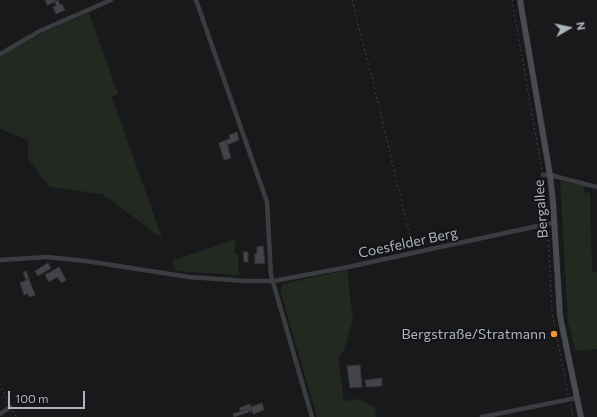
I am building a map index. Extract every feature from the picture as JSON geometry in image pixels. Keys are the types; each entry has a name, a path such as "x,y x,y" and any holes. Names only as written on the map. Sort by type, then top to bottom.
{"street":[{"path":"0,54 40,31 111,0"},
{"path":"196,0 267,202 271,275 312,417"},
{"name":"Bergallee","path":"520,0 550,175 555,223 560,316 581,417"},
{"path":"543,175 550,175 597,186"},
{"name":"Coesfelder Berg","path":"0,260 47,257 86,261 189,277 246,281 273,281 555,223"},
{"path":"482,417 576,398"},
{"path":"0,414 10,407"}],"path":[{"path":"352,0 379,105 414,253"},
{"path":"512,0 543,175 547,224"},
{"path":"0,382 10,407 17,417"}],"shaded area":[{"path":"89,13 118,94 112,97 162,238 102,194 50,187 28,159 28,140 0,129 0,56 45,32"},
{"path":"560,181 584,186 584,192 590,193 592,272 597,272 597,349 575,351 568,322"},
{"path":"235,239 235,254 238,254 239,275 176,271 172,261"},
{"path":"347,270 353,319 344,350 338,358 344,401 359,399 375,407 376,417 317,417 280,290 283,284"}],"building":[{"path":"45,0 59,0 47,5"},
{"path":"58,0 60,5 62,4 65,10 56,14 53,7 56,6 55,2"},
{"path":"237,132 239,140 227,145 226,140 230,139 229,135"},
{"path":"226,140 231,158 224,160 219,143"},
{"path":"263,246 265,263 255,264 257,247"},
{"path":"243,252 248,252 248,262 244,262"},
{"path":"48,263 51,268 38,276 35,271"},
{"path":"59,267 66,280 62,283 57,277 49,282 45,275"},
{"path":"26,271 29,279 26,280 23,272"},
{"path":"29,279 35,295 29,297 28,294 24,295 20,283"},
{"path":"360,365 362,387 350,388 347,366"},
{"path":"382,378 382,386 366,387 365,380"},
{"path":"262,403 264,410 253,414 251,407"},
{"path":"250,404 252,411 249,412 248,409 241,411 239,408"},
{"path":"248,409 249,412 234,417 233,414"}],"place":[{"name":"Bergstraße/Stratmann","path":"554,334"}]}
